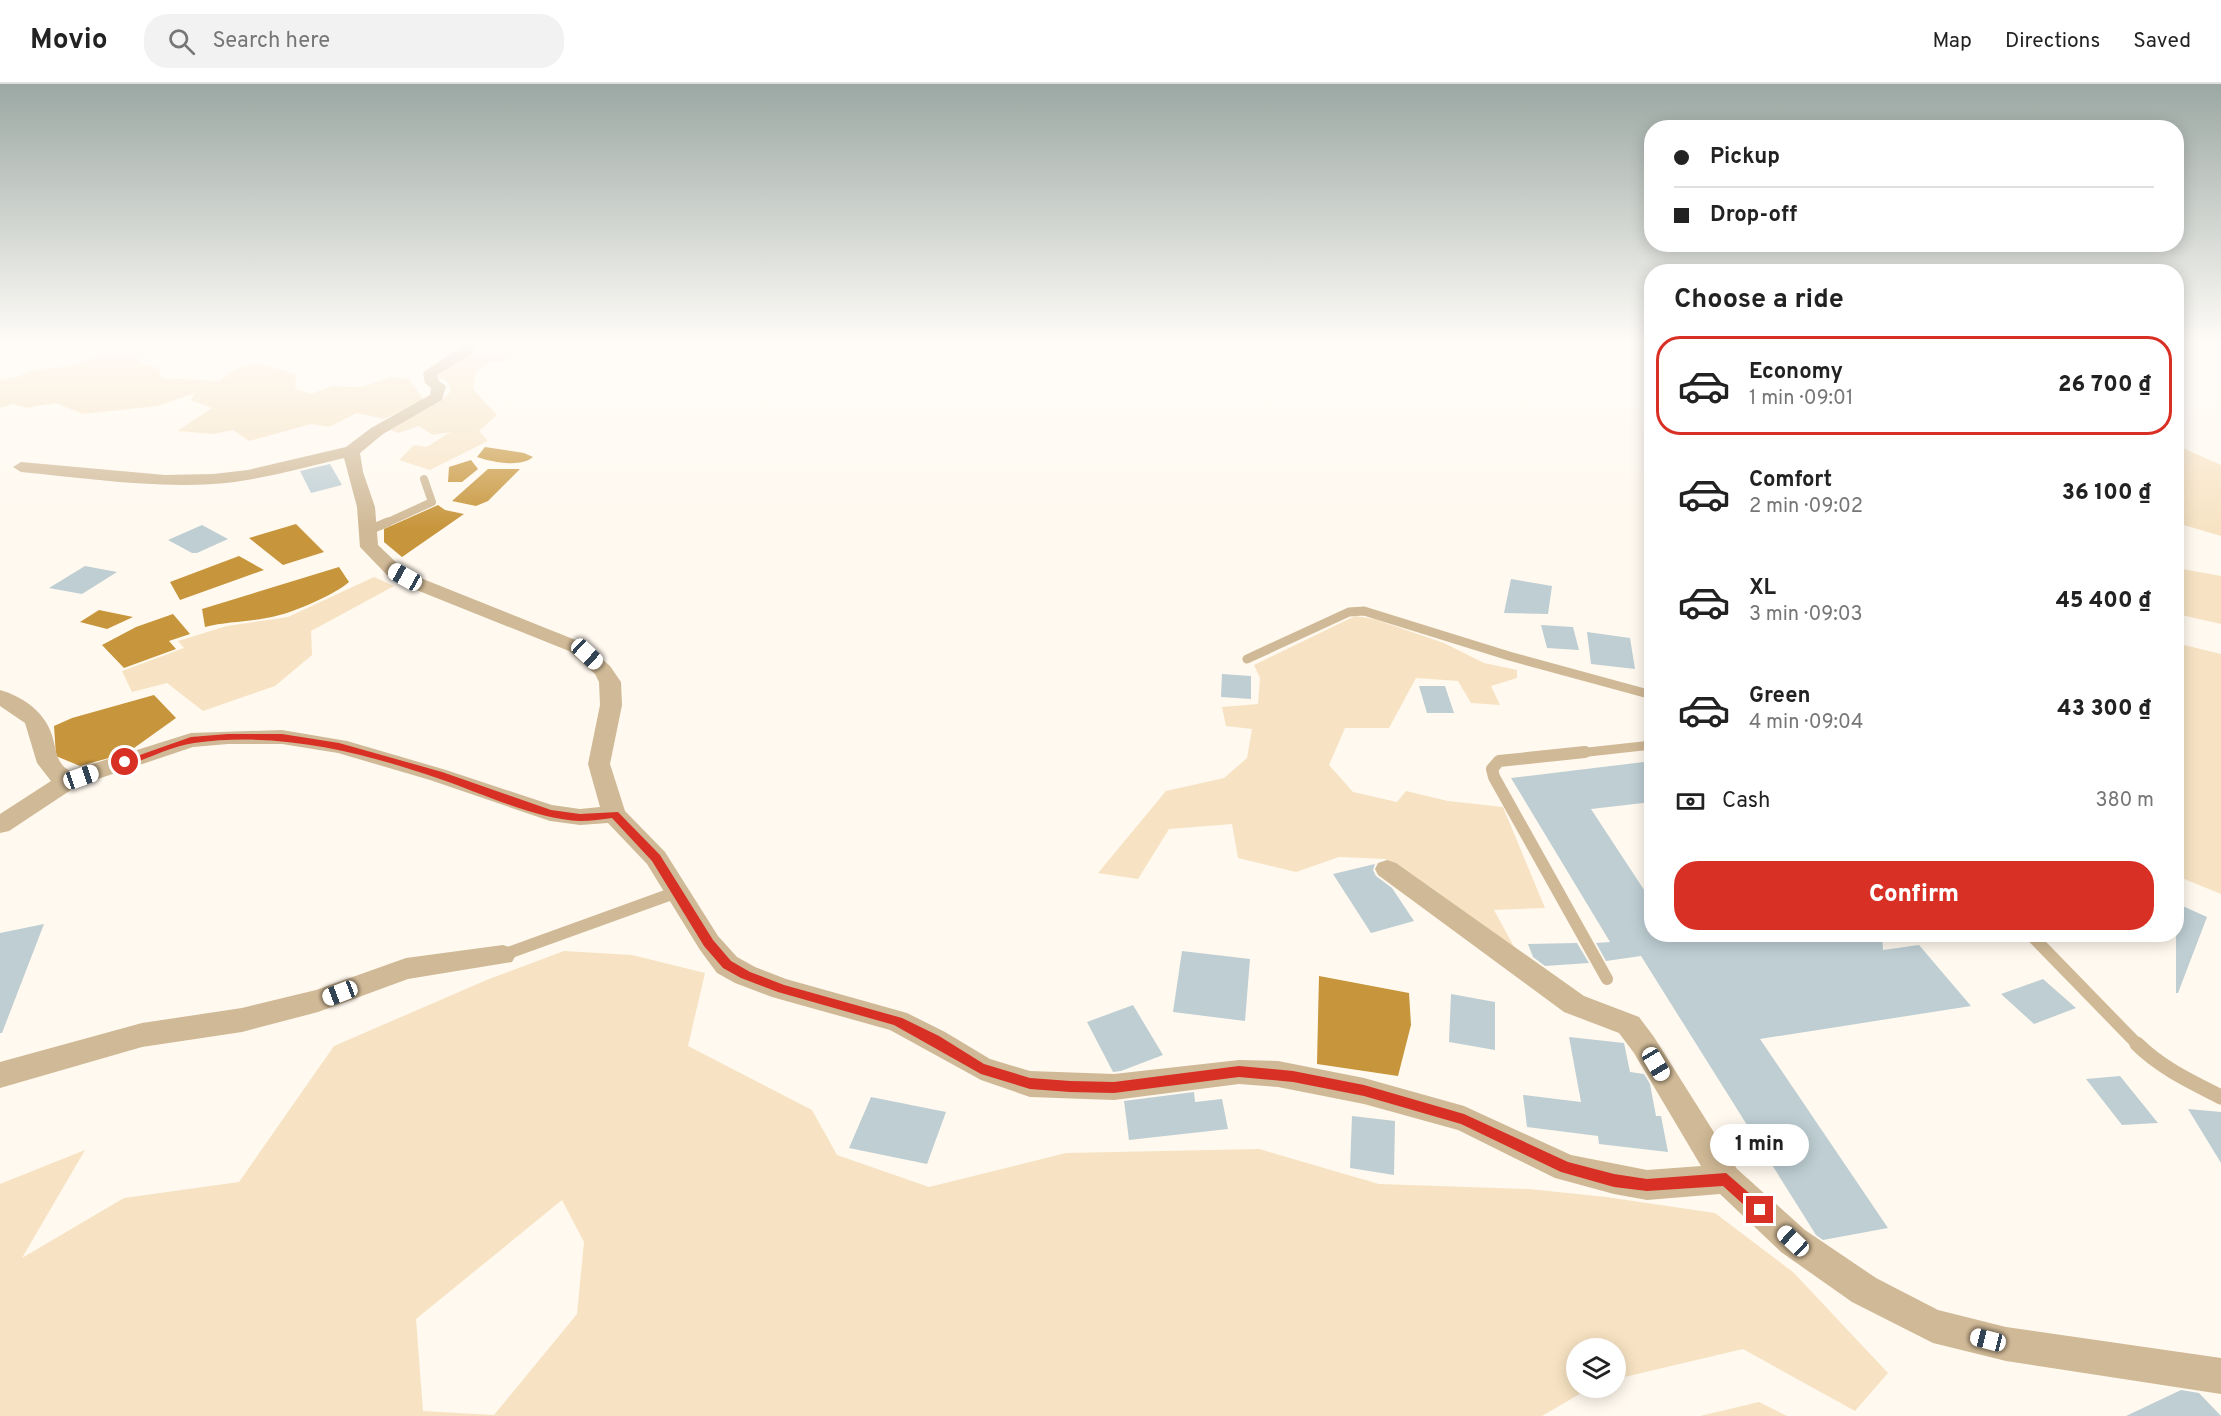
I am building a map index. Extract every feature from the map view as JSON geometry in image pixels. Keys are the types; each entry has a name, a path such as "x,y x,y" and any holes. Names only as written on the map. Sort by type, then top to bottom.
{"street":[{"path":"21,466 123,477 211,479 261,473 352,451 377,431 424,404"},
{"path":"352,451 351,464 358,477 366,508 369,547 394,571 416,583 576,648 603,670 610,682 611,705 599,764 614,814 656,858 708,943 727,965 745,975 782,989 897,1021 981,1068 1030,1084 1114,1088 1239,1072 1278,1074 1364,1091 1464,1119 1566,1168 1614,1180 1647,1185 1726,1179"},
{"path":"0,697 33,719 40,732 50,769 60,777 69,780"},
{"path":"0,825 69,780 191,740 228,737 282,737 339,746 438,775 550,813 580,817 614,814"},
{"path":"1387,869 1574,1004 1629,1025 1644,1045 1726,1179 1793,1241 1864,1290 1933,1326 2006,1344 2221,1376"},
{"path":"0,1075 142,1035 242,1020 318,1002 406,969 503,955"}],"lane":[{"path":"367,531 432,502 424,479"},
{"path":"1247,659 1349,612 1364,611 1509,656 1644,693"},
{"path":"1608,979 1494,777 1492,769 1499,761 1644,746"},
{"path":"503,955 677,892"},
{"path":"2038,942 2147,1054 2178,1075 2221,1097"}],"shaded area":[{"path":"0,404 12,404 0,408"},
{"path":"14,404 49,404 26,408"},
{"path":"59,404 163,404 158,406 83,414"},
{"path":"202,404 415,404 384,419 357,413 329,427 311,424 249,441 233,430 213,434 177,431 212,408"},
{"path":"435,404 487,404 497,415 479,431 488,441 430,470 399,460 414,445 427,447 450,432 433,435 419,426 399,433 390,430"},
{"path":"485,447 524,453 533,457 514,463 477,457"},
{"path":"2184,449 2221,465 2221,536 2184,525"},
{"path":"471,460 478,469 462,482 448,482 449,467"},
{"path":"488,469 520,469 488,501 476,506 452,501"},
{"path":"438,505 445,510 464,514 402,557 384,542 384,529"},
{"path":"296,524 324,552 283,565 249,538"},
{"path":"239,556 264,570 180,600 170,582"},
{"path":"339,567 349,582 314,602 276,616 205,627 202,609"},
{"path":"2184,569 2221,576 2221,624 2184,616"},
{"path":"374,577 394,586 311,631 312,655 275,686 203,711 167,683 132,692 122,671 184,648 178,641 227,626 288,617"},
{"path":"99,610 133,617 107,629 80,622"},
{"path":"173,614 190,634 169,641 176,649 124,668 102,645 136,627"},
{"path":"1355,616 1374,619 1444,643 1484,663 1517,670 1517,678 1491,686 1500,705 1471,703 1458,681 1416,678 1389,728 1345,728 1329,765 1353,792 1397,802 1406,791 1448,801 1503,807 1545,908 1494,910 1518,954 1386,859 1339,857 1296,872 1238,858 1232,824 1169,829 1138,879 1098,873 1166,791 1224,778 1247,758 1252,729 1226,726 1222,707 1258,704 1260,678 1254,665"},
{"path":"2184,645 2221,654 2221,894 2184,879"},
{"path":"154,695 176,718 127,753 80,766 56,756 54,726 72,718"},
{"path":"564,951 632,955 705,973 688,1046 812,1110 837,1155 929,1187 1066,1153 1259,1149 1379,1184 1529,1189 1606,1197 1715,1213 1794,1273 1888,1373 1855,1411 1743,1349 1626,1377 1626,1338 1566,1338 1566,1398 1573,1398 1542,1416 0,1416 0,1184 85,1150 22,1258 124,1198 239,1182 334,1046 489,979","holes":["562,1200 584,1242 577,1314 494,1415 423,1411 416,1319"]},
{"path":"1319,976 1409,993 1411,1025 1398,1076 1317,1064"},
{"path":"1759,1402 1787,1416 1700,1416"}],"building":[{"path":"330,464 342,485 311,493 300,471"},
{"path":"202,525 228,539 197,553 192,553 168,540"},
{"path":"85,566 117,572 82,594 49,588"},
{"path":"1511,579 1552,586 1548,614 1504,613"},
{"path":"1541,625 1573,627 1579,650 1547,648"},
{"path":"1587,632 1630,638 1635,669 1591,664"},
{"path":"1222,674 1251,676 1251,699 1221,697"},
{"path":"1419,686 1445,686 1454,713 1427,713"},
{"path":"1644,762 1644,803 1591,809 1644,890 1644,942 1882,942 1883,950 1919,945 1971,1006 1760,1039 1888,1228 1823,1240 1816,1235 1641,956 1606,961 1596,943 1610,942 1511,778"},
{"path":"1375,864 1373,870 1376,876 1392,888 1414,921 1371,933 1333,874"},
{"path":"2184,907 2207,917 2178,993 2176,993 2176,942 2184,942"},
{"path":"44,924 2,1033 0,1033 0,933"},
{"path":"1577,943 1589,963 1545,966 1533,957 1528,944"},
{"path":"1182,951 1250,959 1245,1021 1173,1012"},
{"path":"2043,979 2076,1008 2034,1024 2001,994"},
{"path":"1451,994 1495,1002 1495,1050 1449,1042"},
{"path":"1133,1005 1163,1055 1113,1072 1087,1022"},
{"path":"1569,1037 1624,1043 1630,1072 1644,1074 1650,1084 1656,1116 1661,1116 1668,1152 1599,1144 1598,1136 1527,1127 1523,1095 1581,1102"},
{"path":"2120,1076 2158,1123 2122,1125 2086,1079"},
{"path":"1194,1092 1195,1102 1222,1099 1228,1129 1129,1140 1124,1101"},
{"path":"871,1097 946,1112 927,1164 849,1148"},
{"path":"2188,1109 2221,1112 2221,1163"},
{"path":"1352,1116 1395,1121 1394,1175 1350,1168"},
{"path":"2181,1390 2199,1393 2221,1416 2126,1416"}],"route":[{"path":"125,762 191,740 282,737 339,746 438,775 550,813 580,817 614,814 656,858 708,943 727,965 745,975 782,989 897,1021 981,1068 1030,1084 1114,1088 1239,1072 1278,1074 1364,1091 1464,1119 1566,1168 1614,1180 1647,1185 1726,1179 1760,1210"}]}
